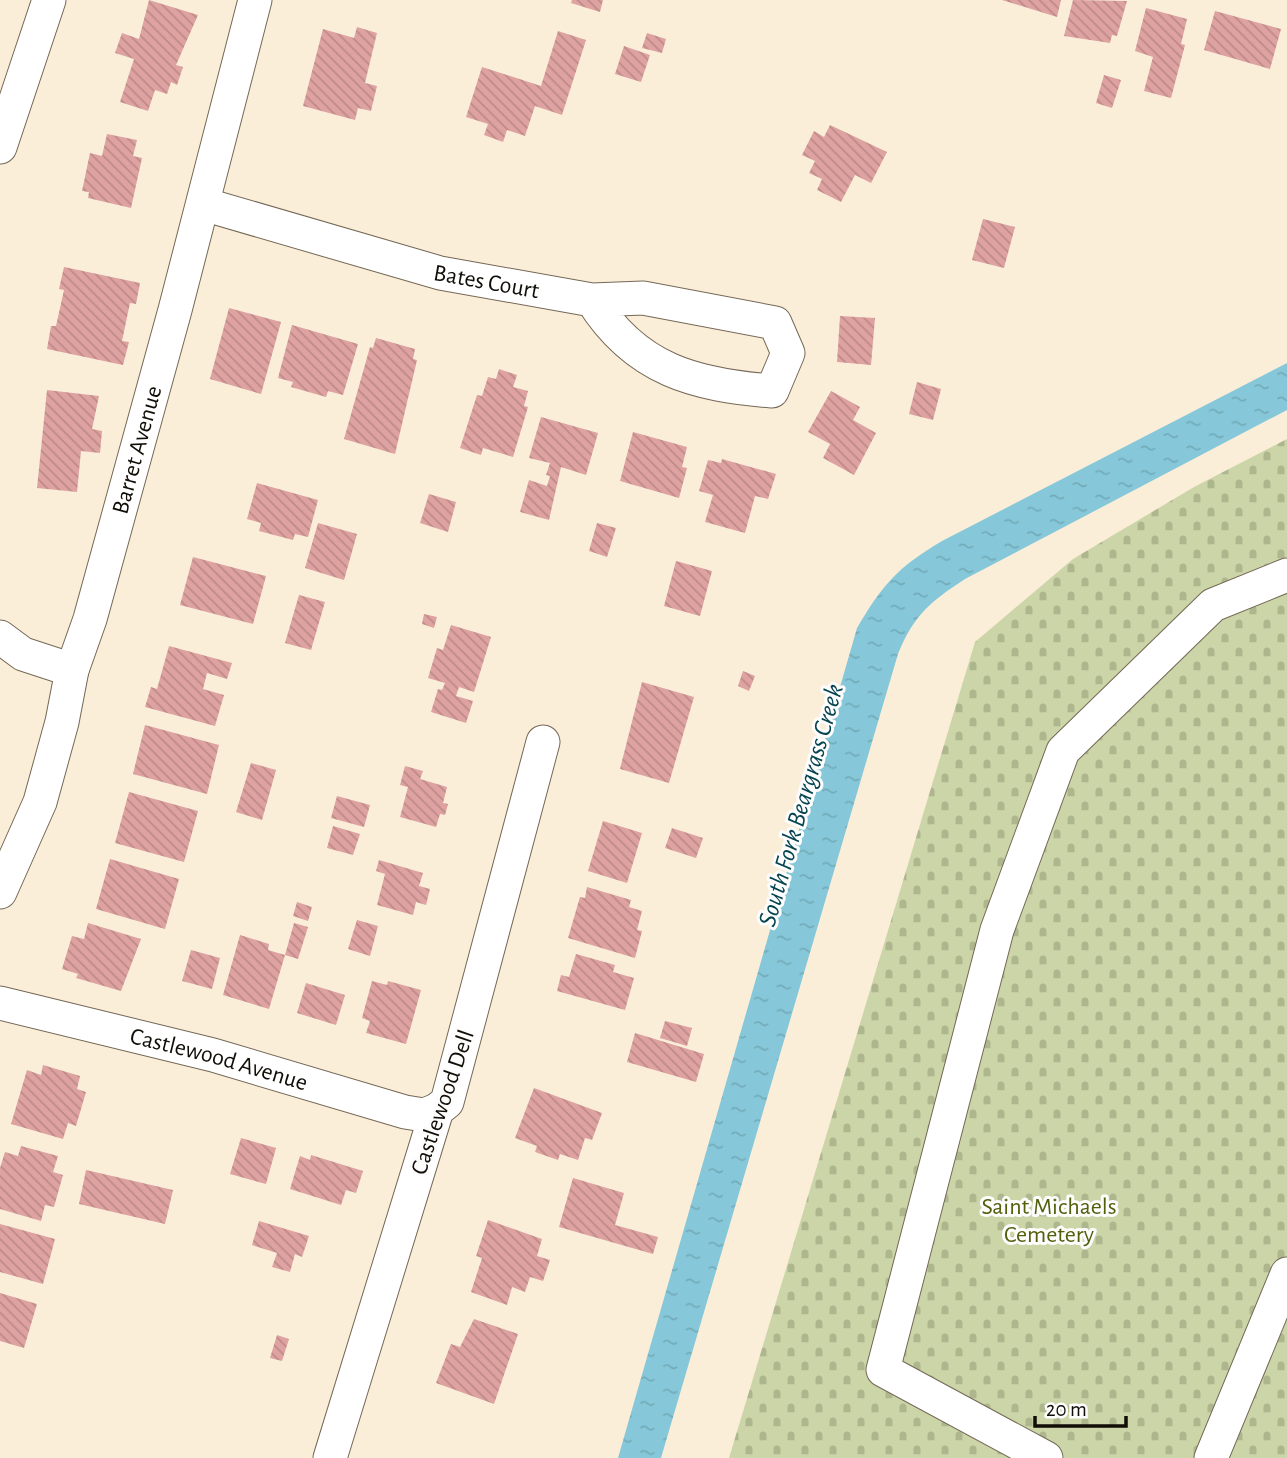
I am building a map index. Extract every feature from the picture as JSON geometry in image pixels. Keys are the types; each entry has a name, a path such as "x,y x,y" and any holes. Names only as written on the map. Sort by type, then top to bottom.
{"street":[{"path":"0,148 49,0"},
{"name":"Barret Avenue","path":"4,872 40,802 62,722 72,670 97,592 203,204 255,0"},
{"name":"Bates Court","path":"203,204 440,273 592,300 643,298 775,323 788,353 772,391 732,388 680,377 632,347 610,328 592,300"},
{"path":"1046,1458 883,1370 997,930 1063,751 1213,606 1287,575"},
{"path":"0,636 23,654 72,670"},
{"name":"Castlewood Dell","path":"330,1458 437,1110 447,1102 543,742"},
{"name":"Castlewood Avenue","path":"0,1003 213,1055 405,1112 424,1115 437,1110"},
{"path":"1211,1458 1287,1275"}],"green space":[{"name":"Saint Michaels Cemetery","path":"1287,439 1287,1458 729,1458 975,642 1073,559 1194,487"}],"water":[{"name":"South Fork Beargrass Creek","path":"1287,363 1287,410 965,579 924,610 910,629 898,654 661,1458 618,1458 857,628 866,613 903,568 942,541"}],"building":[{"path":"149,0 198,15 176,65 183,67 177,85 171,82 167,94 155,90 148,111 120,102 134,59 115,53 122,33 139,39"},
{"path":"572,0 603,0 600,12 571,3"},
{"path":"1002,0 1061,0 1057,17"},
{"path":"1073,0 1127,1 1117,36 1112,35 1110,43 1064,36"},
{"path":"1146,8 1187,19 1181,44 1185,45 1171,98 1144,91 1153,57 1135,51"},
{"path":"1215,11 1281,29 1270,69 1204,50"},
{"path":"357,27 377,33 365,83 377,86 371,111 358,108 355,120 303,106 323,29 354,38"},
{"path":"558,31 586,40 562,115 535,106 525,136 507,130 503,142 484,135 488,124 466,117 482,67 541,86"},
{"path":"647,33 666,39 662,53 642,48"},
{"path":"624,46 650,55 641,82 615,74"},
{"path":"1104,75 1121,80 1112,108 1096,103"},
{"path":"830,125 887,152 871,183 855,175 841,202 817,190 822,179 809,173 815,161 802,155 814,131 824,137"},
{"path":"107,134 137,140 133,156 142,158 131,208 88,198 89,192 82,191 90,153 102,156"},
{"path":"983,219 1015,227 1004,268 972,260"},
{"path":"64,267 140,283 136,304 130,303 122,341 129,342 123,365 47,349 51,326 56,326 64,290 59,289"},
{"path":"229,308 281,322 261,394 210,379"},
{"path":"840,316 875,318 871,365 837,362"},
{"path":"292,325 358,344 343,395 328,391 326,397 291,387 293,382 278,378"},
{"path":"376,338 415,349 413,359 417,360 395,454 344,439 370,347 373,348"},
{"path":"499,369 517,375 513,387 528,391 524,406 528,407 513,457 483,448 481,455 460,448 477,395 482,396 488,377 496,379"},
{"path":"917,382 941,389 933,420 909,414"},
{"path":"47,390 99,396 92,429 102,431 100,453 81,451 77,492 37,488"},
{"path":"831,391 860,407 853,420 876,433 854,475 823,458 830,444 808,432"},
{"path":"541,417 598,433 586,475 561,467 549,520 520,512 529,480 547,486 550,476 546,475 550,463 529,458"},
{"path":"633,432 687,447 682,467 687,468 679,498 620,481"},
{"path":"722,459 776,474 768,499 755,496 745,533 705,522 713,495 699,491 708,460 721,463"},
{"path":"257,483 318,500 308,537 295,534 293,540 259,531 261,523 247,519"},
{"path":"429,494 456,502 448,532 420,523"},
{"path":"318,523 357,534 344,580 305,568"},
{"path":"597,523 616,528 607,557 589,551"},
{"path":"193,557 266,576 253,624 180,605"},
{"path":"676,561 712,571 700,616 664,606"},
{"path":"299,595 325,602 311,650 285,643"},
{"path":"424,614 437,617 434,628 422,624"},
{"path":"451,625 491,637 474,692 459,687 456,696 473,701 466,723 431,712 438,689 442,690 445,683 428,678 437,648 443,650"},
{"path":"169,646 232,663 227,679 207,673 203,689 224,695 215,726 145,707 151,687 157,689"},
{"path":"743,671 755,676 749,691 738,686"},
{"path":"642,682 694,697 669,783 620,769"},
{"path":"145,725 219,745 207,794 133,774"},
{"path":"251,763 276,770 262,820 236,812"},
{"path":"405,766 423,771 420,779 447,787 443,803 448,804 445,815 440,814 436,827 400,817 408,787 400,785"},
{"path":"129,792 198,811 184,862 115,843"},
{"path":"337,796 370,805 364,827 331,818"},
{"path":"603,821 642,833 627,883 588,871"},
{"path":"333,826 360,834 353,855 327,848"},
{"path":"672,828 703,838 696,858 665,848"},
{"path":"110,859 179,879 165,929 96,909"},
{"path":"379,860 423,873 419,886 430,889 426,905 416,902 413,915 377,905 385,874 376,871"},
{"path":"587,887 631,900 629,907 642,911 637,930 642,931 635,958 568,938 580,897 585,898"},
{"path":"297,902 312,907 308,921 293,916"},
{"path":"357,920 378,926 370,956 348,949"},
{"path":"88,923 141,939 121,991 76,978 78,974 62,969 72,936 84,939"},
{"path":"294,923 308,927 298,959 285,955"},
{"path":"240,935 269,944 268,950 285,955 269,1009 223,995"},
{"path":"191,950 220,958 212,989 182,981"},
{"path":"576,954 615,965 613,972 634,978 625,1010 557,991 561,975 569,977"},
{"path":"372,981 387,985 388,981 421,990 406,1044 366,1033 370,1021 362,1018"},
{"path":"306,983 345,995 336,1025 297,1013"},
{"path":"665,1021 692,1028 687,1046 660,1038"},
{"path":"635,1033 704,1054 696,1082 627,1062"},
{"path":"43,1065 80,1076 77,1089 86,1092 76,1126 68,1123 63,1139 11,1124 27,1070 41,1075"},
{"path":"534,1088 602,1113 592,1140 585,1138 578,1160 560,1154 558,1160 535,1152 537,1146 515,1138"},
{"path":"241,1138 276,1148 266,1184 230,1174"},
{"path":"21,1146 58,1156 53,1172 63,1175 54,1207 45,1205 41,1221 0,1209 0,1168 5,1152 18,1156"},
{"path":"311,1155 363,1171 356,1193 346,1190 341,1205 290,1189 300,1156 310,1160"},
{"path":"86,1170 173,1190 165,1224 79,1204"},
{"path":"573,1178 624,1193 615,1225 658,1237 653,1254 559,1227"},
{"path":"488,1220 542,1239 537,1256 550,1260 543,1281 530,1277 525,1292 512,1287 507,1305 471,1292 482,1258 476,1256"},
{"path":"259,1221 309,1236 302,1257 295,1254 290,1272 272,1267 277,1253 252,1245"},
{"path":"0,1224 55,1239 43,1284 0,1272"},
{"path":"0,1293 37,1304 24,1348 0,1341"},
{"path":"474,1319 518,1334 494,1404 436,1383 451,1344 460,1347"},
{"path":"277,1335 289,1339 282,1361 270,1358"}]}
